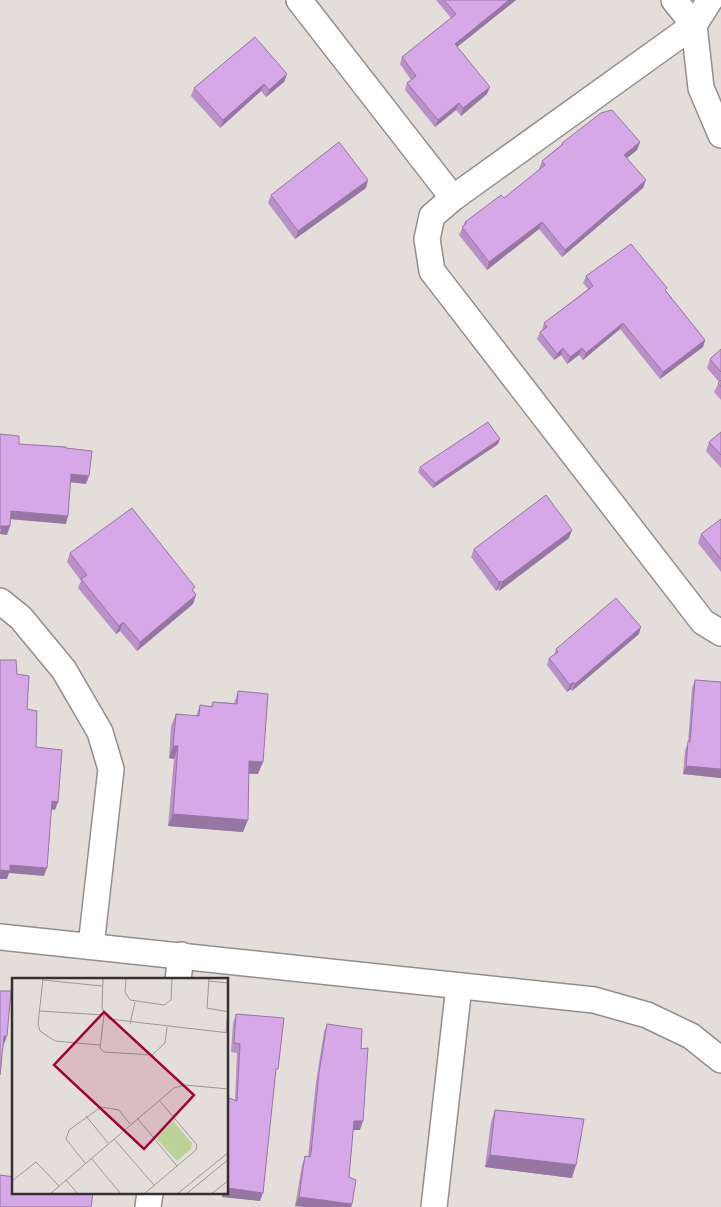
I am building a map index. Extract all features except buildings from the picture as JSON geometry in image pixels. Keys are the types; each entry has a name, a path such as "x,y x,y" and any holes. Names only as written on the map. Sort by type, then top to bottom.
{"street":[{"path":"299,0 453,198"},
{"path":"674,0 694,25 701,88 721,135"},
{"path":"710,0 694,25 453,198 432,216 427,240 432,271 703,622 721,633"},
{"path":"0,601 22,618 64,670 100,732 111,769 90,946"},
{"path":"0,936 594,1000 647,1015 691,1036 721,1060"},
{"path":"178,978 181,955"},
{"path":"434,1207 459,986"},
{"path":"148,1207 150,1194"}]}
